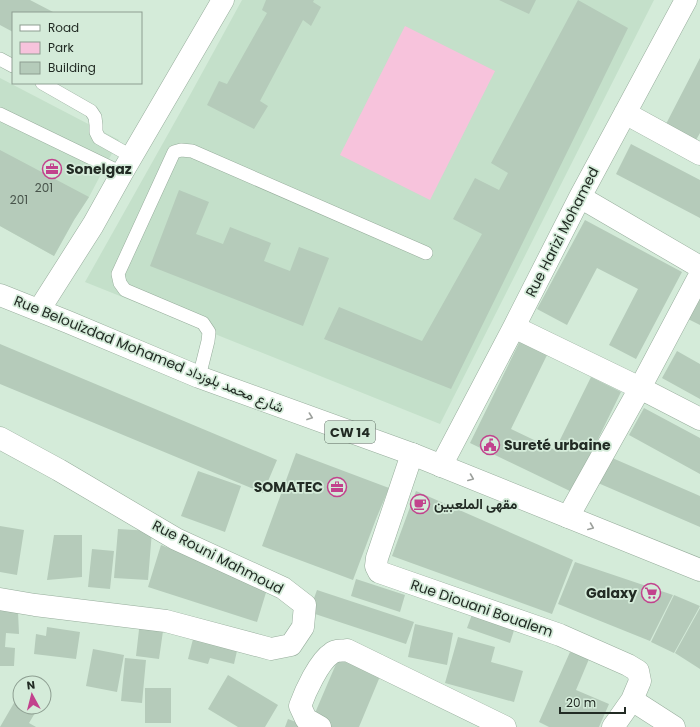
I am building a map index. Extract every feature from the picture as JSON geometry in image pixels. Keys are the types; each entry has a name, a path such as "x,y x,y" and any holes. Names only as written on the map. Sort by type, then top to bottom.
{"street":[{"path":"39,310 93,225 223,0"},
{"name":"Rue Harizi Mohamed","path":"441,466 580,197 686,0"},
{"path":"625,113 700,154"},
{"path":"580,197 700,267"},
{"path":"568,517 700,276"},
{"name":"Rue Belouizdad Mohamed شارع محمد بلوزداد","path":"0,295 199,377 412,454 700,569"},
{"path":"514,327 700,419"},
{"name":"Rue Rouni Mahmoud","path":"0,438 59,470 176,539 282,588 305,605 303,627 291,645 271,649 166,621 34,605 0,599"},
{"name":"Rue Diouani Boualem","path":"412,454 377,558 376,566 379,572 560,635 638,670 640,681 632,700 613,727"},
{"path":"320,727 306,719 300,706 323,660 333,652 347,650 505,727"},
{"path":"632,700 674,727"}],"lane":[{"path":"0,59 12,65"},
{"path":"44,84 92,111 95,116 96,132 99,138 127,165"},
{"path":"0,114 127,165"},
{"path":"199,377 209,332 203,323 125,290 120,283 118,274 174,152 181,150 192,151 426,253"}],"shaded area":[{"path":"242,0 654,0 440,424 85,282"},
{"name":"Sonelgaz","path":"0,78 119,140 89,197 54,256 0,226"}],"green space":[{"path":"405,26 495,71 430,200 340,155"}],"building":[{"path":"0,0 30,0 53,12 12,12 12,31 0,25"},
{"path":"266,0 314,0 313,2 321,7 311,26 303,20 260,101 268,106 254,129 207,105 219,81 227,84 267,13 262,10"},
{"path":"499,0 536,0 529,14"},
{"path":"578,0 628,28 451,389 324,339 339,307 422,341 482,234 453,219 475,178 499,190 508,173 491,163"},
{"path":"700,58 700,133 696,140 666,124"},
{"path":"631,144 700,180 700,218 616,174"},
{"path":"0,150 89,197 54,256 0,226"},
{"path":"179,190 209,202 196,234 223,244 230,227 271,243 264,261 290,271 299,247 329,258 303,326 150,266"},
{"path":"585,220 682,272 636,359 609,345 638,289 597,268 567,325 537,309"},
{"path":"700,297 700,325 688,319"},
{"path":"520,341 547,355 511,429 555,450 591,377 621,392 572,492 470,443"},
{"path":"0,344 277,460 263,493 0,384"},
{"path":"677,351 700,364 700,399 662,378"},
{"path":"644,408 700,438 700,474 629,435"},
{"path":"296,453 389,488 353,580 262,546"},
{"path":"610,457 700,496 700,527 598,483"},
{"path":"198,471 241,486 225,532 181,516"},
{"path":"416,491 573,560 552,614 392,556"},
{"path":"0,526 24,530 17,575 0,572"},
{"path":"118,529 152,531 148,580 114,578"},
{"path":"54,535 82,535 82,577 47,580"},
{"path":"161,545 268,586 257,622 148,587"},
{"path":"92,549 114,551 110,589 88,587"},
{"path":"575,562 673,595 650,641 558,604"},
{"path":"356,579 405,595 400,612 351,596"},
{"path":"317,590 414,622 406,644 309,612"},
{"path":"674,595 700,606 674,653 651,642"},
{"path":"0,607 18,612 19,634 6,633 5,647 15,648 14,666 0,666"},
{"path":"700,608 700,669 675,653"},
{"path":"474,609 516,624 510,643 467,628"},
{"path":"140,621 164,624 159,659 136,656"},
{"path":"415,624 453,633 447,665 408,657"},
{"path":"47,627 80,632 76,659 34,654 36,634 46,636"},
{"path":"195,631 239,642 234,664 210,658 208,664 188,659"},
{"path":"458,637 495,647 491,662 523,671 514,702 445,683"},
{"path":"93,649 124,655 117,692 86,686"},
{"path":"570,652 589,659 576,690 609,704 599,727 549,727 539,722"},
{"path":"339,657 381,674 359,727 328,727 312,720"},
{"path":"125,658 146,660 142,703 121,701"},
{"path":"228,675 278,705 265,727 238,727 208,709"},
{"path":"145,688 171,688 171,723 145,723"},
{"path":"12,706 12,715 34,715 29,723 36,727 0,727"},
{"path":"288,719 309,727 285,727"}],"place":[{"name":"Sonelgaz","path":"52,169"},
{"name":"Sureté urbaine","path":"490,445"},
{"name":"SOMATEC","path":"337,487"},
{"name":"مقهى الملعبين","path":"420,504"},
{"name":"Galaxy","path":"651,593"}]}
